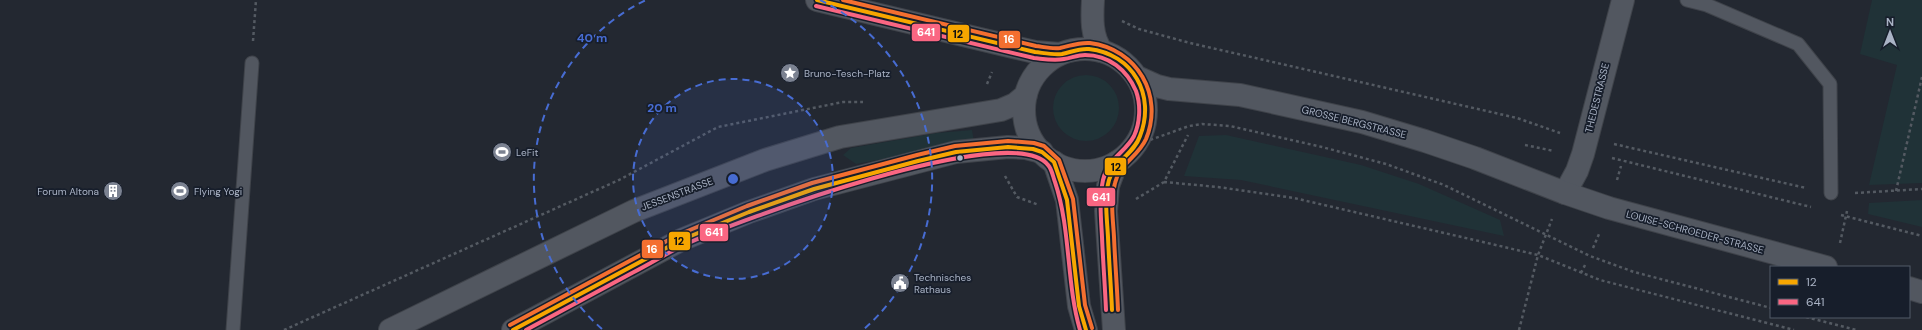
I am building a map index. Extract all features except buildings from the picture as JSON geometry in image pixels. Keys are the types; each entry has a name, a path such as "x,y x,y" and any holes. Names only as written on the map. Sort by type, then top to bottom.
{"street":[{"path":"817,0 1035,52 1060,54"},
{"path":"1093,0 1092,18 1094,33 1102,51"},
{"name":"THEDESTRASSE","path":"1565,194 1573,180 1583,154 1623,0"},
{"path":"513,330 681,240 749,212 814,188 956,152 1008,147 1026,148 1048,157 1077,170 1097,169 1117,162 1134,146 1142,131 1146,112 1144,91 1137,77 1122,61 1102,51 1088,49 1078,49 1060,54 1047,62 1036,74 1026,95 1024,110 1027,126 1033,140 1048,157 1067,200 1079,306 1086,330"},
{"name":"GROSSE BERGSTRASSE","path":"1137,77 1157,86 1169,89 1240,95 1362,122 1468,156 1565,194"},
{"name":"JESSENSTRASSE","path":"403,328 634,211 765,160 840,137 1000,110 1015,104 1026,95"},
{"path":"1114,330 1106,211 1108,186 1117,162"},
{"name":"LOUISE-SCHROEDER-STRASSE","path":"1565,194 1658,222 1822,266"},
{"path":"1910,288 1922,292"}],"lane":[{"path":"1687,0 1707,5 1798,44 1830,84 1831,194"},
{"path":"233,330 252,63"}],"path":[{"path":"252,63 256,0"},
{"path":"1139,29 1517,118 1565,134"},
{"path":"1896,191 1922,77"},
{"path":"1134,146 1189,126 1202,124 1230,126 1322,147 1386,164 1444,185 1590,256 1634,272 1770,308"},
{"path":"1130,202 1164,182 1188,135"},
{"path":"1607,142 1831,194 1922,189"},
{"path":"1524,144 1623,160 1815,208"},
{"path":"1625,152 1626,147"},
{"path":"1002,171 1017,197 1044,207"},
{"path":"1164,182 1218,187 1294,198 1538,255 1600,280 1794,330"},
{"path":"1839,245 1852,193"},
{"path":"1838,214 1922,236"},
{"path":"1519,330 1538,255 1546,234"},
{"path":"1581,273 1586,263"},
{"path":"1810,318 1856,330"}],"shaded area":[{"path":"1872,0 1922,0 1922,183 1869,185 1897,65 1860,54"},
{"path":"1079,75 1093,75 1105,80 1114,89 1119,101 1117,121 1110,132 1093,141 1079,141 1067,136 1058,127 1053,115 1053,101 1058,89 1067,80"},
{"path":"972,130 974,142 856,164 843,155 851,148 937,133"},
{"path":"1226,135 1361,165 1419,184 1500,220 1504,236 1241,180 1184,176 1199,136"},
{"path":"1922,200 1922,227 1868,214 1869,203"}],"transit line":[{"name":"12","path":"817,0 1035,52 1062,54 1086,49 1104,52 1118,59 1129,68 1137,79 1142,92 1145,106 1144,121 1137,142 1119,162 1112,173 1107,187 1106,208 1112,310"},
{"name":"16","path":"843,0 1036,46 1060,48 1090,43 1107,47 1121,54 1133,64 1149,91 1151,122 1143,145 1124,165 1117,176 1113,190 1112,210 1118,310"},
{"name":"641","path":"816,6 1034,58 1056,60 1082,55 1094,56 1109,61 1122,70 1136,91 1139,102 1139,114 1138,125 1134,136 1109,166 1105,172 1103,180 1101,216 1106,310"},
{"name":"16","path":"510,325 678,235 747,206 812,183 917,155 955,146 1008,141 1034,143 1044,146 1059,160 1073,199 1085,305 1092,328"},
{"name":"12","path":"513,330 681,240 749,212 814,189 918,161 956,152 1008,147 1033,149 1042,152 1054,162 1067,200 1079,306 1086,330"},
{"name":"641","path":"526,330 684,245 757,216 871,179 930,164 983,154 1024,154 1048,165 1052,173 1064,219 1072,293 1080,330"}],"place":[{"name":"Bruno-Tesch-Platz","path":"790,73"},
{"name":"LeFit","path":"502,152"},
{"name":"Forum Altona","path":"113,191"},
{"name":"Flying Yogi","path":"180,191"},
{"name":"Technisches Rathaus","path":"900,283"}]}
